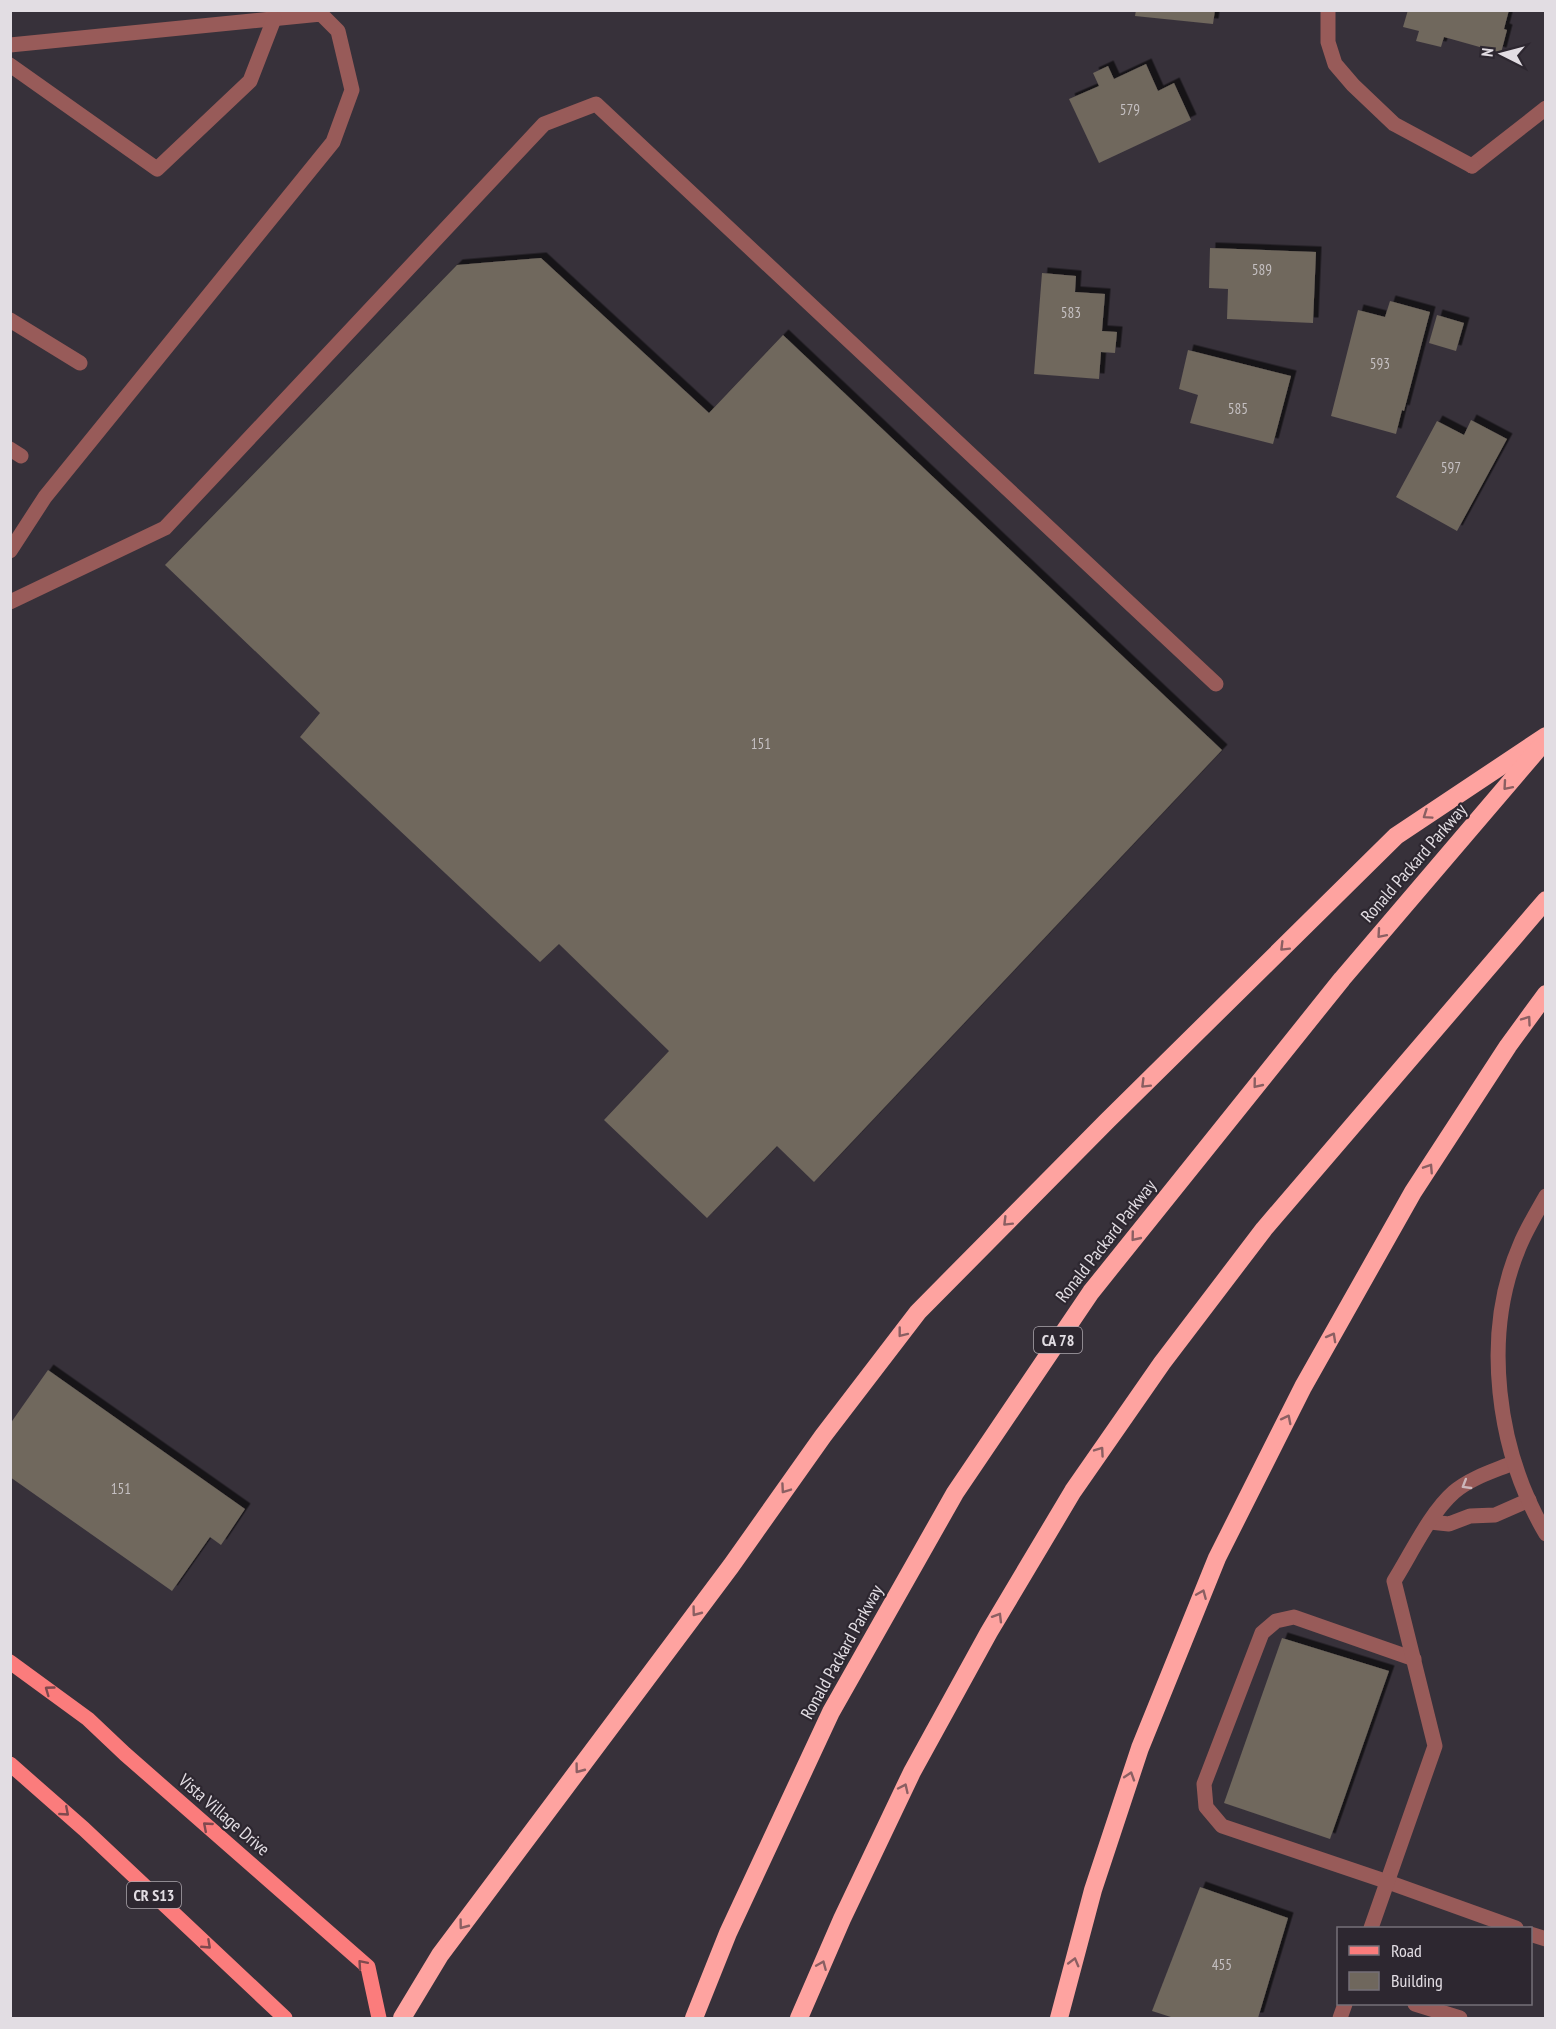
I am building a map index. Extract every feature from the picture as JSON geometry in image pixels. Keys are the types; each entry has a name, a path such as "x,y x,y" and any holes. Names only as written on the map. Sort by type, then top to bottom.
{"highway":[{"path":"402,2019 440,1955 724,1575 823,1436 918,1312 1107,1121 1396,836 1545,736"},
{"name":"Ronald Packard Parkway","path":"694,2019 728,1933 831,1712 955,1492 1091,1292 1342,979 1545,741"},
{"path":"799,2019 842,1919 912,1772 989,1632 1073,1491 1162,1363 1264,1228 1545,900"},
{"path":"1059,2019 1093,1890 1140,1748 1217,1558 1303,1388 1413,1192 1545,994"}],"main road":[{"name":"Vista Village Drive","path":"10,1662 88,1719 368,1967 380,2019"},
{"name":"CR S13","path":"10,1764 84,1829 285,2019"}],"street":[{"path":"1328,10 1328,42 1335,64 1353,86 1394,124 1472,166 1545,108"},
{"path":"10,45 321,14 338,31 352,90 333,142 45,497 12,543"},
{"path":"10,65 157,169 250,81 274,19"},
{"path":"10,602 165,528 544,124 596,104 1216,684"},
{"path":"10,320 80,363"},
{"path":"1545,1196 1520,1245 1505,1290 1500,1320 1498,1385 1513,1462 1545,1534"},
{"path":"1372,1927 1435,1746 1394,1581 1430,1521 1454,1492 1477,1478 1513,1462"},
{"path":"1430,1521 1449,1524 1470,1516 1495,1515 1529,1500"},
{"path":"1414,1659 1294,1617 1276,1621 1262,1634 1204,1784 1206,1807 1222,1826 1388,1882 1511,1927"},
{"path":"1340,2019 1346,2005"},
{"path":"1418,2005 1460,2019"}],"building":[{"path":"1136,10 1215,10 1213,24 1135,16"},
{"path":"1408,10 1509,10 1501,53 1444,37 1441,47 1416,41 1419,31 1403,27"},
{"path":"1146,64 1158,91 1174,83 1191,120 1099,163 1069,99 1099,86 1093,73 1108,66 1114,79"},
{"path":"1210,248 1316,252 1313,323 1227,319 1228,289 1209,288"},
{"path":"541,258 709,413 783,335 1222,750 814,1182 777,1146 707,1218 604,1120 669,1051 559,944 540,962 300,737 320,713 165,565 457,265"},
{"path":"1042,273 1076,276 1075,292 1105,294 1102,331 1117,332 1115,353 1101,352 1099,379 1034,374"},
{"path":"1390,301 1430,312 1396,434 1331,416 1358,310 1385,317"},
{"path":"1437,315 1464,323 1456,351 1429,343"},
{"path":"1188,350 1291,376 1273,444 1190,423 1198,395 1179,389"},
{"path":"1471,420 1507,439 1457,531 1396,497 1437,421 1464,435"},
{"path":"48,1370 245,1509 221,1545 210,1537 172,1591 10,1477 10,1424"},
{"path":"1282,1638 1389,1671 1330,1839 1224,1803"},
{"path":"1200,1887 1288,1918 1258,2018 1174,2018 1152,2011"}]}
